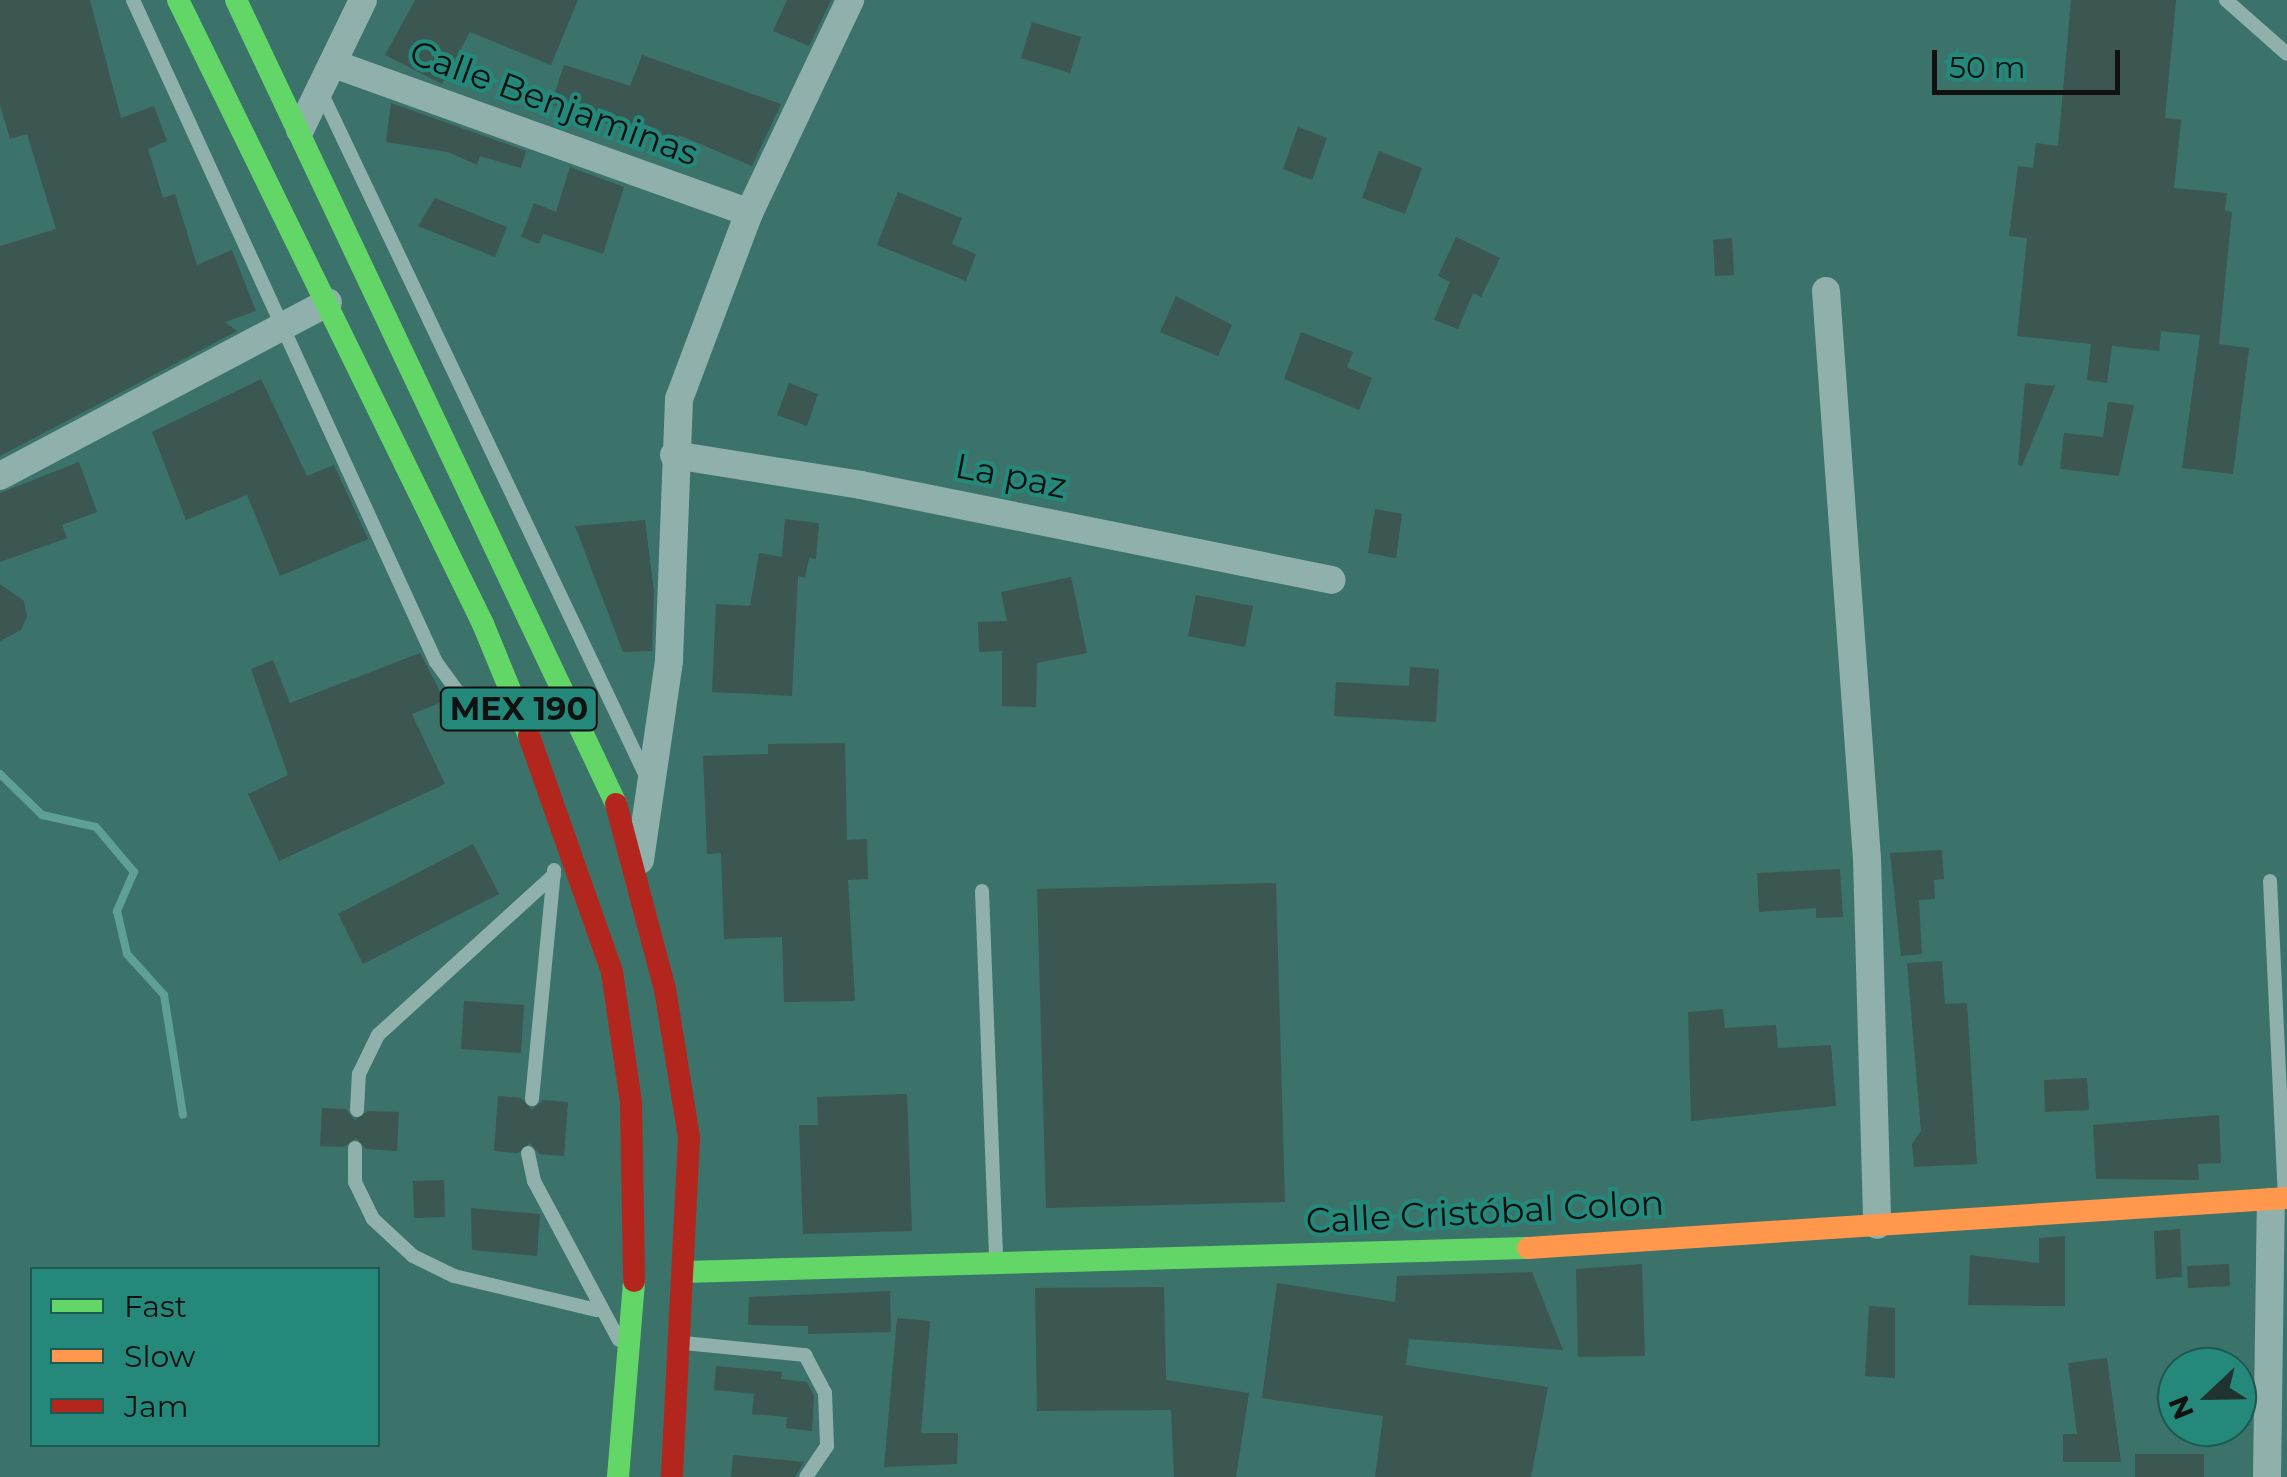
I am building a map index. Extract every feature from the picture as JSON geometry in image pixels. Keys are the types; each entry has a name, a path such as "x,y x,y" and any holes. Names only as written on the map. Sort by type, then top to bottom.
{"main road":[{"name":"MEX 190","path":"178,0 328,302 520,712 561,814 612,972 631,1104 632,1359 618,1477"},
{"name":"MEX 190","path":"236,0 545,643 624,819 665,989 688,1138 672,1477"},
{"name":"Calle Cristóbal Colon","path":"684,1272 1512,1249 2281,1199"}],"street":[{"path":"300,130 364,0"},
{"path":"637,875 654,793 669,660 679,398 749,212 850,0"},
{"name":"Calle Benjaminas","path":"334,64 749,212"},
{"path":"1826,292 1867,859 1877,1225"},
{"path":"0,476 328,302"},
{"name":"La paz","path":"674,455 861,485 1331,580"},
{"path":"2267,1477 2281,1199"}],"lane":[{"path":"133,0 436,662 458,692 520,712"},
{"path":"2226,0 2287,54"},
{"path":"320,90 654,793"},
{"path":"532,1099 561,814"},
{"path":"357,1110 358,1074 378,1035 554,874"},
{"path":"2270,882 2281,1199"},
{"path":"982,890 996,1263"},
{"path":"355,1148 355,1182 372,1219 412,1256 454,1276 598,1310"},
{"path":"528,1153 534,1181 598,1310 632,1359"},
{"path":"680,1342 805,1356 825,1393 826,1446 806,1477"}],"building":[{"path":"0,0 90,0 121,118 154,106 167,141 148,149 163,198 175,194 197,265 232,250 256,311 225,322 237,331 0,456 0,246 56,229 27,134 10,139 0,105"},
{"path":"415,0 578,0 551,65 470,32 442,84 385,55"},
{"path":"787,0 831,0 809,46 773,31"},
{"path":"2071,0 2176,0 2165,118 2181,120 2174,188 2227,193 2225,211 2232,212 2219,344 2249,348 2233,474 2182,468 2200,335 2161,331 2159,351 2112,346 2107,383 2087,380 2091,344 2017,336 2027,238 2009,236 2018,166 2033,168 2036,143 2058,146"},
{"path":"1032,22 1081,37 1070,73 1021,58"},
{"path":"642,55 781,104 752,166 679,135 674,147 551,104 564,65 630,86"},
{"path":"391,103 526,151 521,168 480,156 477,165 448,152 386,142"},
{"path":"1298,127 1327,138 1312,180 1283,169"},
{"path":"1379,151 1422,168 1405,214 1362,198"},
{"path":"570,167 624,187 603,254 543,234 539,244 521,237 534,203 556,212"},
{"path":"898,192 962,218 952,244 976,254 966,281 877,245"},
{"path":"435,198 507,227 495,257 418,226"},
{"path":"1456,237 1500,258 1481,297 1473,293 1458,329 1434,320 1450,282 1438,276"},
{"path":"1732,238 1734,275 1715,276 1713,240"},
{"path":"1176,296 1232,325 1218,356 1160,332"},
{"path":"1301,332 1353,352 1347,367 1372,378 1359,410 1284,379"},
{"path":"261,379 307,476 334,465 368,539 280,576 247,495 186,520 152,432"},
{"path":"789,383 818,394 807,426 777,415"},
{"path":"2025,383 2055,386 2022,466 2018,465"},
{"path":"2108,402 2134,405 2119,476 2060,469 2064,433 2103,437"},
{"path":"79,462 97,512 62,525 67,538 0,562 0,493"},
{"path":"1375,509 1402,514 1396,558 1368,553"},
{"path":"785,519 819,523 816,559 809,558 805,578 798,576 792,696 712,692 716,604 750,606 759,553 782,557"},
{"path":"645,520 654,592 652,651 623,652 575,526"},
{"path":"1071,577 1087,653 1037,663 1036,707 1002,706 1002,651 979,652 978,622 1007,621 1001,592"},
{"path":"0,584 24,601 27,616 21,630 0,641"},
{"path":"1196,595 1253,606 1245,647 1188,636"},
{"path":"420,653 445,701 412,714 445,784 279,861 248,794 288,775 251,669 273,660 290,703"},
{"path":"1410,667 1439,669 1436,722 1334,716 1336,682 1409,686"},
{"path":"845,743 847,840 867,839 868,879 848,880 855,1001 784,1002 782,937 724,939 721,853 707,854 703,756 768,754 768,744"},
{"path":"473,844 499,894 363,964 338,914"},
{"path":"1942,850 1944,879 1934,880 1935,899 1919,900 1922,954 1901,956 1890,853"},
{"path":"1840,869 1843,917 1816,918 1816,908 1759,912 1757,873"},
{"path":"1276,883 1285,1202 1046,1208 1037,889"},
{"path":"1942,961 1945,1004 1967,1003 1977,1164 1914,1167 1912,1144 1921,1131 1907,963"},
{"path":"464,1001 524,1005 521,1053 461,1049"},
{"path":"1723,1009 1725,1028 1776,1025 1778,1048 1831,1045 1836,1106 1691,1121 1688,1012"},
{"path":"2087,1078 2089,1110 2045,1112 2044,1080"},
{"path":"907,1094 912,1231 803,1234 799,1125 818,1125 817,1097"},
{"path":"498,1096 521,1098 532,1110 543,1100 568,1102 564,1156 539,1154 530,1143 518,1153 494,1151"},
{"path":"322,1108 346,1109 355,1120 368,1111 399,1112 397,1151 366,1149 356,1138 344,1147 320,1146"},
{"path":"2219,1115 2221,1163 2198,1164 2199,1180 2096,1179 2093,1125"},
{"path":"444,1180 445,1217 414,1218 413,1181"},
{"path":"471,1208 540,1214 537,1256 472,1250"},
{"path":"2180,1229 2182,1277 2156,1279 2154,1231"},
{"path":"2065,1236 2065,1306 1968,1305 1970,1255 2039,1263 2039,1238"},
{"path":"1642,1264 1645,1356 1578,1357 1576,1269"},
{"path":"2229,1264 2230,1286 2188,1288 2187,1266"},
{"path":"1532,1272 1563,1350 1409,1339 1406,1365 1548,1387 1531,1477 1375,1477 1383,1416 1262,1398 1277,1283 1395,1302 1397,1276"},
{"path":"1164,1287 1166,1380 1249,1393 1236,1477 1174,1477 1171,1410 1037,1411 1035,1288"},
{"path":"890,1291 891,1332 808,1334 808,1326 748,1325 749,1297"},
{"path":"1869,1306 1895,1308 1895,1378 1865,1376"},
{"path":"897,1318 930,1321 921,1433 958,1433 957,1464 884,1467"},
{"path":"2107,1358 2121,1462 2063,1462 2063,1434 2077,1434 2068,1363"},
{"path":"716,1366 782,1372 781,1379 807,1382 814,1396 812,1431 786,1428 787,1417 752,1414 754,1394 714,1390"},
{"path":"2135,1454 2204,1454 2204,1477 2135,1477"},
{"path":"733,1455 804,1462 795,1477 731,1477"}],"waterway":[{"path":"0,774 42,815 96,827 134,872 117,911 127,954 164,995 183,1115"}],"traffic: fast":[{"path":"178,0 483,624 529,736"},
{"path":"236,0 616,804"},
{"path":"684,1272 1528,1248"},
{"path":"618,1477 634,1281"}],"traffic: slow":[{"path":"1528,1248 2287,1198"}],"traffic: jam":[{"path":"529,736 612,972 631,1103 634,1281"},
{"path":"616,804 665,989 689,1138 672,1477"}]}
